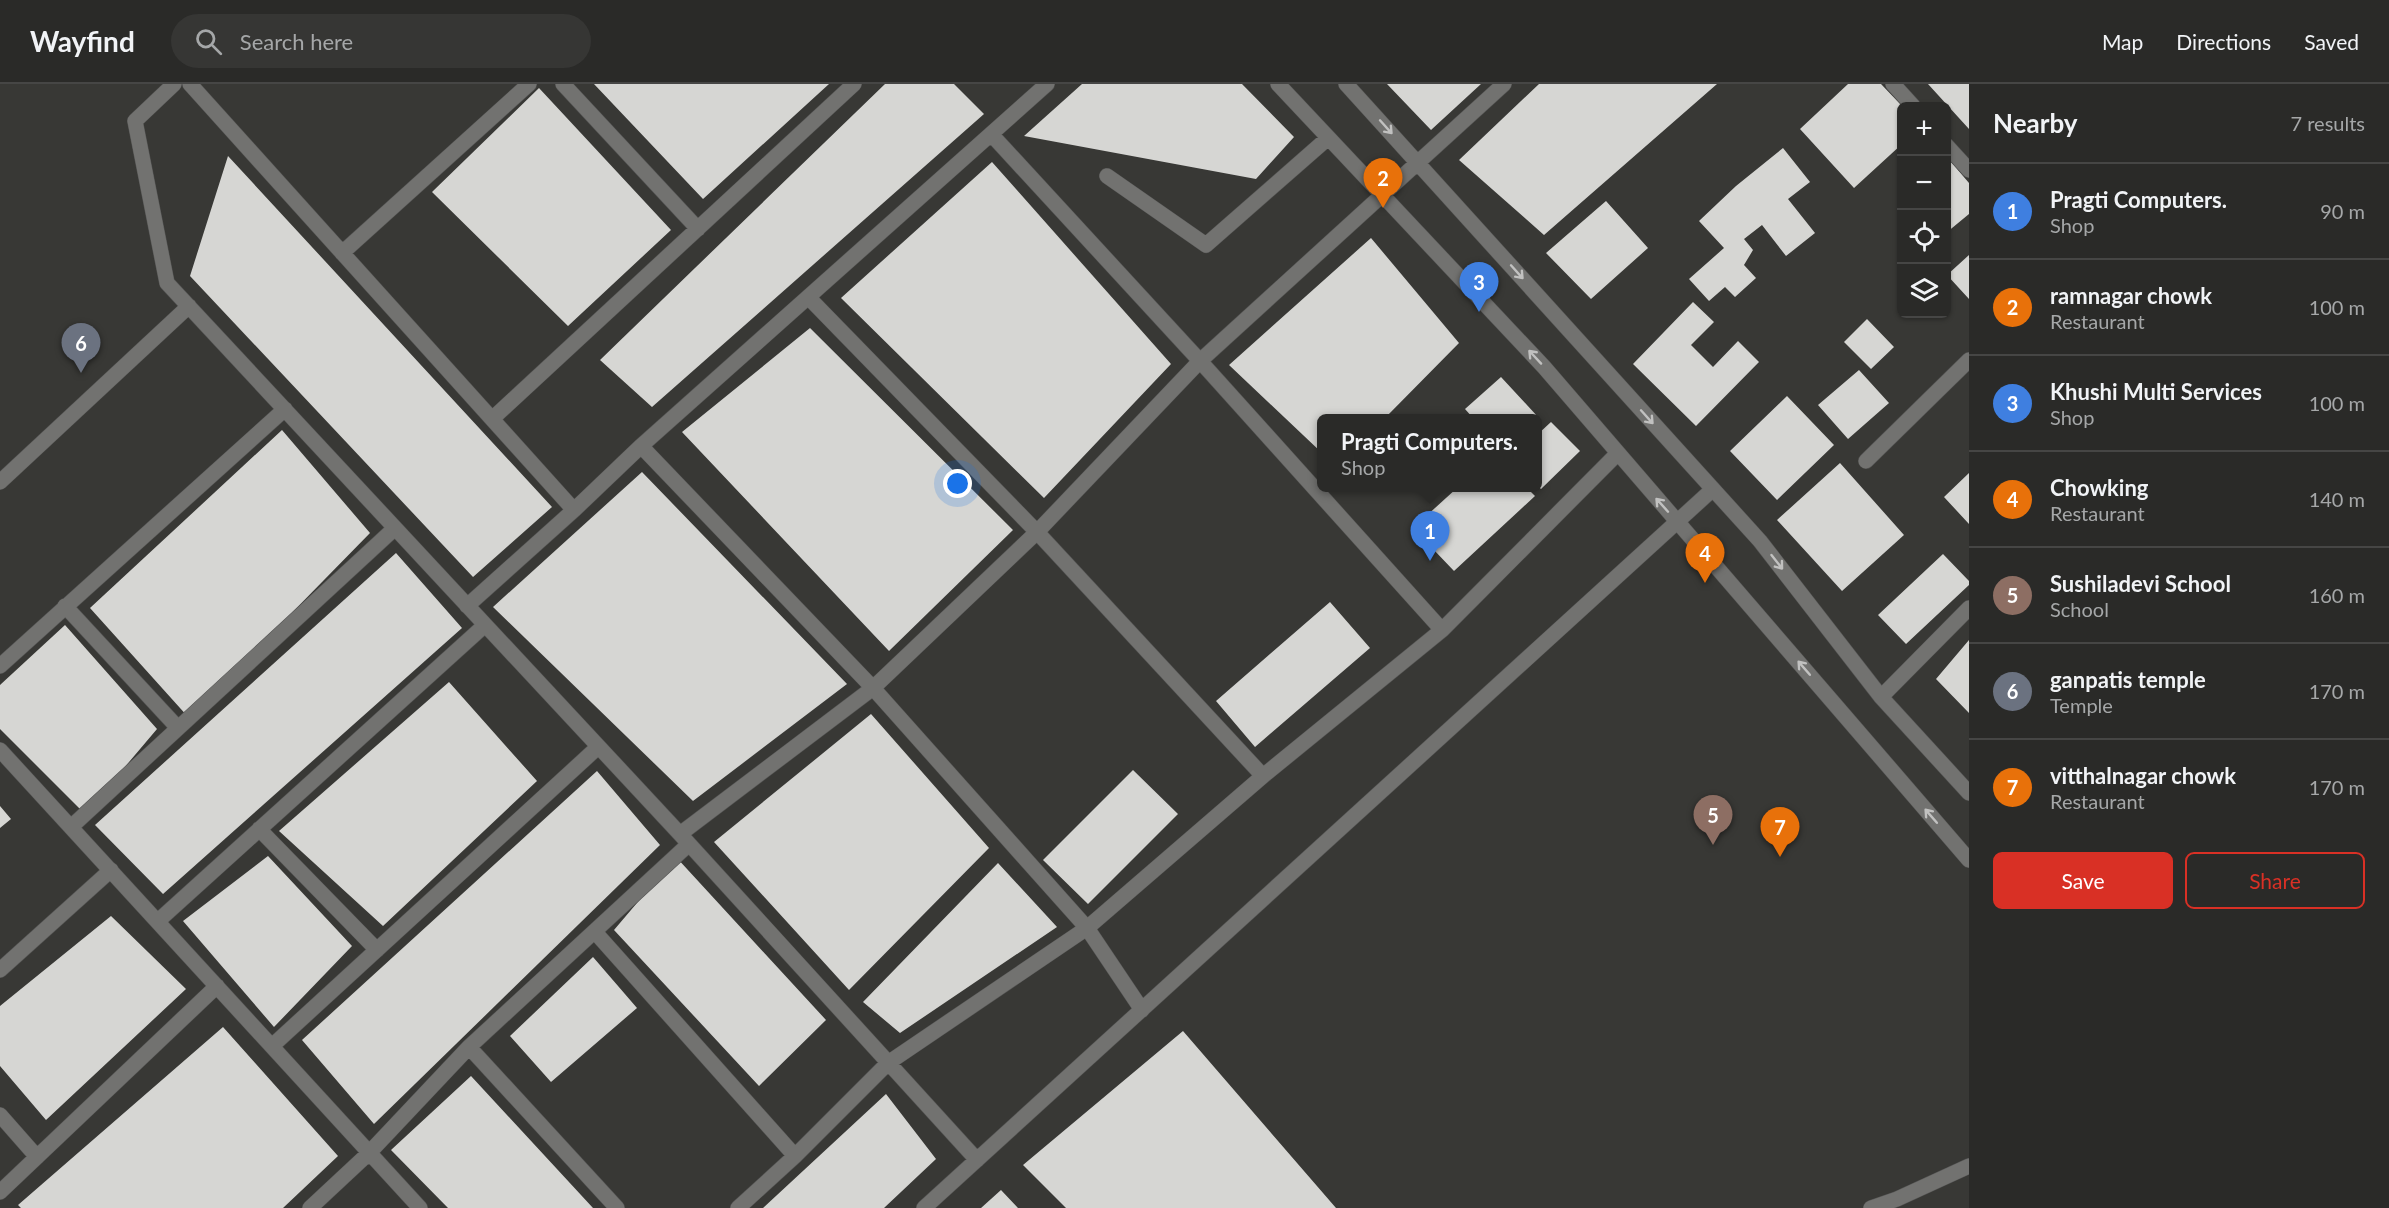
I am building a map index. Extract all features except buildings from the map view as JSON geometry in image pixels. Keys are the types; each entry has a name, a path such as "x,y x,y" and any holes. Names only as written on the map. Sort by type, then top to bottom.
{"street":[{"path":"174,84 135,121 167,283 684,839 977,1160"},
{"path":"190,84 574,510"},
{"path":"342,252 529,84"},
{"path":"563,84 698,229"},
{"path":"492,419 854,84"},
{"path":"467,606 641,446 1047,84"},
{"path":"1278,84 1544,367 1969,860"},
{"path":"1347,84 1760,541 1881,697 1969,793"},
{"path":"310,1208 369,1153 469,1047 595,932 684,839 873,688 1037,532 1200,361 1504,84"},
{"path":"1893,84 1909,102"},
{"path":"991,135 1317,491"},
{"path":"1107,176 1206,245 1328,138"},
{"path":"1951,150 1969,170"},
{"path":"809,298 1037,532 1263,776"},
{"path":"0,482 189,306"},
{"path":"1866,460 1969,360"},
{"path":"0,666 285,409"},
{"path":"641,446 873,688 1086,928 1142,1010"},
{"path":"738,1208 795,1156 888,1063 1086,928 1263,776 1442,630 1617,454"},
{"path":"924,1208 1713,489"},
{"path":"1318,492 1442,630"},
{"path":"71,827 395,528"},
{"path":"65,606 178,728"},
{"path":"1881,697 1969,608"},
{"path":"158,921 485,625"},
{"path":"272,1046 598,747"},
{"path":"0,750 420,1208"},
{"path":"259,829 376,950"},
{"path":"1,968 111,870"},
{"path":"595,932 795,1156"},
{"path":"0,1192 217,986"},
{"path":"469,1047 617,1208"},
{"path":"0,1116 37,1157"},
{"path":"1871,1208 1897,1199 1969,1166"}],"place":[{"name":"ramnagar chowk","path":"1383,208"},
{"name":"Khushi Multi Services","path":"1479,312"},
{"name":"ganpatis temple","path":"81,373"},
{"name":"Pragti Computers.","path":"1430,561"},
{"name":"Chowking","path":"1705,583"},
{"name":"Sushiladevi School","path":"1713,845"},
{"name":"vitthalnagar chowk","path":"1780,857"}]}
